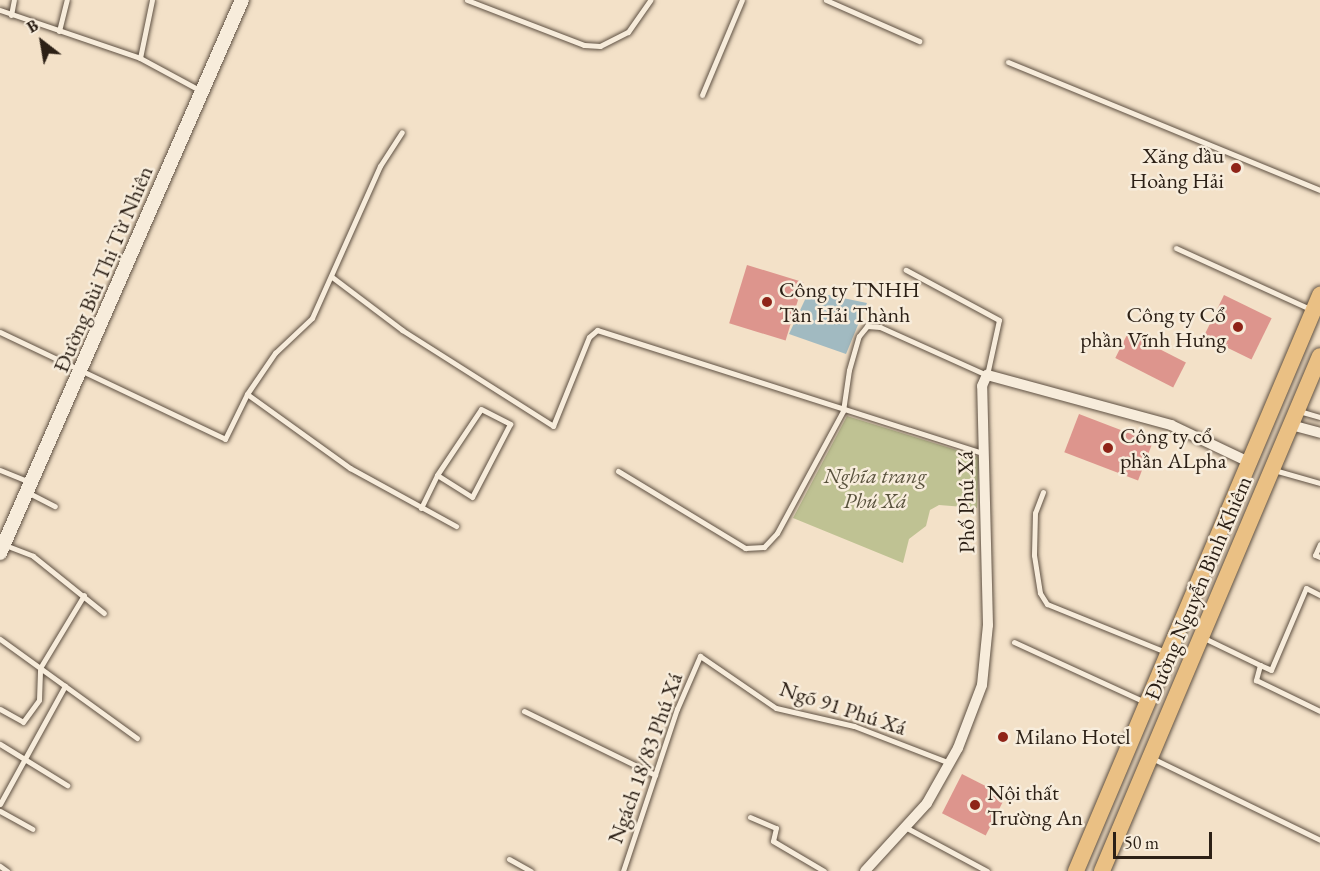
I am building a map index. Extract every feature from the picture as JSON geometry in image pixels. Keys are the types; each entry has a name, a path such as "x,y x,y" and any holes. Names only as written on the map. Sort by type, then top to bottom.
{"highway":[{"path":"1076,871 1317,303"},
{"name":"Đường Nguyễn Bình Khiêm","path":"1102,871 1320,356"},
{"path":"1251,463 1272,470"}],"street":[{"name":"Đường Bùi Thị Từ Nhiên","path":"1,547 82,369 242,0"},
{"name":"Phố Phú Xá","path":"865,871 927,803 950,763 982,685 988,625 982,386 987,375"},
{"path":"987,375 1171,425 1251,463"},
{"path":"1294,418 1320,433"}],"lane":[{"path":"11,15 14,0"},
{"path":"59,31 67,0"},
{"path":"140,58 153,0"},
{"path":"467,0 584,45 600,46 628,32 650,0"},
{"path":"702,94 742,0"},
{"path":"826,0 919,41"},
{"path":"0,10 140,58 202,91"},
{"path":"1008,62 1320,190"},
{"path":"0,332 82,369 225,439 247,394 275,353 312,318 380,165 402,132"},
{"path":"1176,248 1317,303"},
{"path":"618,471 754,550 764,547 777,533 843,411 849,370 859,336 867,326 880,327 987,375 999,320 906,270"},
{"path":"332,276 402,330 553,426 589,337 597,330 788,389 843,411 890,422 984,453"},
{"path":"247,394 350,468 456,526"},
{"path":"420,508 437,476 481,409 510,424 472,497 437,476"},
{"path":"1294,418 1320,417"},
{"path":"0,470 55,506"},
{"path":"1272,470 1320,483"},
{"path":"1042,492 1035,513 1034,555 1040,593 1047,604 1168,653"},
{"path":"1320,544 1315,555 1320,557"},
{"path":"1,547 33,556 104,613"},
{"path":"1202,638 1271,670 1306,588 1320,595"},
{"path":"0,709 23,722 39,700 40,668 84,596"},
{"path":"0,639 137,738"},
{"path":"1014,642 1147,703"},
{"name":"Ngõ 91 Phú Xá","path":"700,656 776,708 855,726 950,763"},
{"name":"Ngách 18/83 Phú Xá","path":"623,871 676,708 700,656"},
{"path":"1260,664 1256,680 1320,711"},
{"path":"0,804 27,760 65,686"},
{"path":"524,711 655,775"},
{"path":"0,744 67,785"},
{"path":"1151,758 1320,840"},
{"path":"0,811 32,829"},
{"path":"750,817 776,828 773,841 824,871"},
{"path":"905,827 987,871"},
{"path":"509,859 531,871"},
{"path":"0,866 7,871"}],"green space":[{"name":"Nghĩa trang Phú Xá","path":"847,416 979,457 977,508 939,505 930,510 926,526 909,539 903,563 793,518"}],"water":[{"path":"809,291 867,303 846,354 789,334"}],"building":[{"name":"Công ty TNHH Tân Hải Thành","path":"747,265 803,282 786,341 729,323"},
{"name":"Công ty Cổ phần Vĩnh Hưng","path":"1224,295 1272,318 1251,360 1204,336"},
{"path":"1128,333 1186,363 1173,387 1115,358"},
{"name":"Công ty cổ phần ALpha","path":"1079,414 1153,442 1138,481 1064,452"},
{"name":"Nội thất Trường An","path":"962,774 1006,796 986,835 942,813"}],"place":[{"name":"Xăng dầu Hoàng Hải","path":"1236,168"},
{"name":"Công ty TNHH Tân Hải Thành","path":"767,302"},
{"name":"Công ty Cổ phần Vĩnh Hưng","path":"1238,327"},
{"name":"Công ty cổ phần ALpha","path":"1108,448"},
{"name":"Milano Hotel","path":"1003,737"},
{"name":"Nội thất Trường An","path":"975,805"}]}
